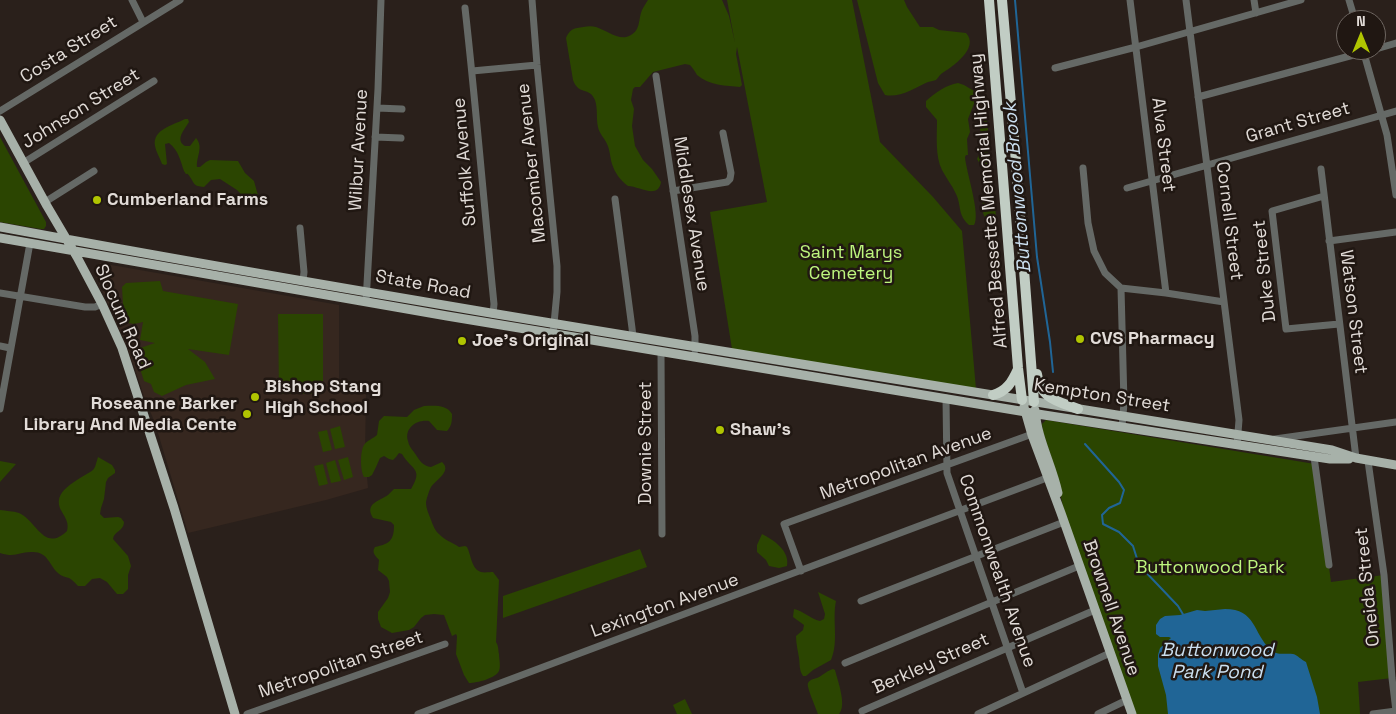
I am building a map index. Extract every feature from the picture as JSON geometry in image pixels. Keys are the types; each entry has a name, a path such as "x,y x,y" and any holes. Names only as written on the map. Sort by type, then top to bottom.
{"highway":[{"name":"Alfred Bessette Memorial Highway","path":"989,0 1022,400"},
{"name":"Alfred Bessette Memorial Highway","path":"1002,0 1034,402"},
{"path":"1026,306 1034,343 1039,384 1048,397 1078,409"},
{"path":"993,395 1010,385 1018,368"}],"main road":[{"name":"Slocum Road","path":"0,120 102,304 122,348 184,540 235,714"},
{"name":"State Road","path":"0,227 493,314 842,371"},
{"name":"State Road","path":"0,238 841,382"},
{"name":"Kempton Street","path":"842,371 1268,440 1314,457 1330,459 1356,458"},
{"path":"841,382 842,371"},
{"name":"Kempton Street","path":"841,382 1237,445 1332,450 1356,458 1396,466"},
{"name":"Brownell Avenue","path":"1022,400 1051,477 1062,518 1132,714"},
{"name":"Brownell Avenue","path":"1034,402 1035,433"}],"street":[{"path":"132,0 143,22"},
{"name":"Costa Street","path":"0,111 180,0"},
{"name":"Wilbur Avenue","path":"366,302 381,0"},
{"name":"Macomber Avenue","path":"532,0 557,266 557,292 553,334"},
{"name":"Alva Street","path":"1130,0 1166,293"},
{"name":"Cornell Street","path":"1186,0 1239,420 1237,445"},
{"path":"1254,0 1256,13"},
{"path":"1054,68 1136,47 1301,0"},
{"name":"Suffolk Avenue","path":"465,8 494,304 493,314"},
{"path":"1198,97 1336,59"},
{"path":"1367,60 1394,165 1396,195"},
{"path":"472,70 537,65"},
{"name":"Middlesex Avenue","path":"656,76 695,336 694,357"},
{"name":"Johnson Street","path":"23,163 154,81"},
{"path":"377,108 402,109"},
{"name":"Grant Street","path":"1127,188 1396,111"},
{"path":"673,191 727,182 731,173 723,134"},
{"path":"375,137 401,138"},
{"path":"1082,168 1084,171 1088,223 1094,251 1105,273 1121,288 1224,302"},
{"name":"Watson Street","path":"1321,169 1356,458"},
{"path":"45,202 94,171"},
{"name":"Duke Street","path":"1324,196 1272,210 1278,269 1286,329 1339,324"},
{"path":"615,199 632,337"},
{"path":"300,228 304,272 303,281"},
{"path":"1329,241 1396,232"},
{"path":"0,409 30,243"},
{"path":"1121,288 1124,416 1122,427"},
{"path":"0,293 88,308 102,304"},
{"path":"0,346 10,348"},
{"name":"Downie Street","path":"661,352 662,534"},
{"name":"Commonwealth Avenue","path":"946,398 947,474 1023,693"},
{"path":"1268,440 1396,422"},
{"name":"Metropolitan Avenue","path":"801,571 784,524 1035,433"},
{"path":"1314,457 1329,565"},
{"name":"Oneida Street","path":"1368,461 1384,575 1396,711"},
{"name":"Lexington Avenue","path":"418,714 1051,477"},
{"path":"861,601 976,556 1062,518"},
{"path":"845,663 1079,566"},
{"name":"Berkley Street","path":"862,711 1095,610"},
{"name":"Metropolitan Street","path":"247,714 445,644"},
{"path":"978,714 1110,653"},
{"path":"1098,714 1127,700"},
{"path":"1373,714 1396,711"}],"shaded area":[{"name":"Bishop Stang High School","path":"100,263 339,305 339,392 366,394 365,454 368,488 188,533 155,423 129,351 94,272 95,266"}],"green space":[{"name":"Saint Marys Cemetery","path":"648,0 722,0 729,16 735,43 727,0 852,0 880,142 933,197 962,231 976,389 732,349 710,212 767,202 737,47 736,54 742,85 740,87 707,81 697,75 690,65 685,64 653,72 640,87 633,89 631,100 634,109 632,126 635,146 643,160 661,182 656,190 652,191 628,186 618,176 612,164 608,146 597,124 595,100 590,93 578,88 573,80 566,38 568,34 575,29 591,26 617,36 629,36 636,31 642,10"},
{"path":"857,0 904,0 920,27 933,27 939,30 966,33 970,45 963,56 936,80 902,94 885,95 878,83"},
{"path":"958,83 974,91 976,95 968,119 970,132 967,139 968,155 965,157 976,212 974,225 969,225 965,221 961,214 956,194 942,170 937,152 937,120 926,107 926,101 934,95 945,87"},
{"path":"982,107 986,111 988,164 997,228 987,220 982,211 985,180 984,172 977,159 981,141 978,117"},
{"path":"188,119 189,122 181,135 181,141 185,146 190,146 196,138 198,141 200,148 197,167 210,160 238,161 245,173 254,181 259,199 257,202 246,204 237,190 220,179 211,180 204,187 196,185 188,174 185,173 177,152 169,143 165,144 167,164 162,164 155,146 157,135 165,128"},
{"path":"0,137 46,222 44,229 0,222"},
{"path":"160,281 163,291 238,304 229,355 188,349 205,362 215,379 186,385 162,396 154,392 151,384 144,381 134,350 155,343 140,340 143,322 134,324 124,322 122,287 126,283"},
{"path":"278,314 323,314 323,394 279,394"},
{"path":"424,406 443,407 452,414 451,425 447,431 437,430 429,421 420,421 412,425 407,436 409,445 422,463 431,467 442,462 445,465 443,475 431,487 426,502 433,526 441,536 459,547 467,547 475,568 482,572 493,572 499,580 496,642 500,669 494,676 477,682 469,683 464,675 456,654 457,636 456,634 452,636 444,615 425,615 409,630 392,633 381,627 378,619 378,612 390,592 387,577 378,570 379,560 374,551 375,547 390,541 394,525 391,522 373,518 370,509 374,503 394,489 411,489 415,482 416,473 402,454 399,453 393,460 384,456 380,458 372,475 364,477 361,456 365,443 377,435 379,421 384,416 407,417 414,410"},
{"name":"Buttonwood Park","path":"1046,420 1315,464 1331,582 1384,575 1392,678 1358,682 1360,714 1135,714 1063,507 1057,475 1043,432 1042,424"},
{"path":"340,426 345,447 335,449 330,429"},
{"path":"327,430 332,450 323,452 318,432"},
{"path":"98,457 112,465 115,470 115,473 106,482 100,514 104,518 121,518 124,522 124,525 115,534 113,539 128,556 131,566 128,575 128,589 123,594 117,594 107,582 100,578 92,579 85,586 78,586 70,579 59,574 45,556 37,552 13,555 0,553 0,510 19,513 46,537 52,539 59,537 67,531 67,523 59,505 59,498 67,487 93,470"},
{"path":"348,457 353,477 344,480 338,460"},
{"path":"335,460 341,481 331,483 326,463"},
{"path":"0,461 16,464 0,482"},
{"path":"323,464 328,484 319,486 314,466"},
{"path":"762,534 771,539 784,551 787,566 779,568 769,566 766,560 757,552 757,545"},
{"path":"640,549 647,567 503,618 503,596"},
{"path":"818,592 836,601 835,646 831,660 803,676 800,670 796,636 803,630 804,625 793,617 794,609 816,620 824,619 825,614"},
{"path":"833,669 835,670 841,693 841,710 839,714 818,714 808,683"},
{"path":"685,699 692,714 677,714 673,705"}],"water":[{"name":"Buttonwood Park Pond","path":"1197,610 1235,610 1248,617 1264,643 1272,651 1295,655 1306,662 1317,697 1320,714 1168,714 1166,695 1158,666 1158,655 1160,648 1171,638 1160,637 1156,634 1156,625 1165,616 1180,615"}],"waterway":[{"name":"Buttonwood Brook","path":"1015,0 1037,257 1053,372"},
{"name":"Buttonwood Brook","path":"1085,444 1124,490 1120,503 1109,508 1102,515 1103,524 1119,532 1133,546 1139,565 1178,606 1184,616"}],"place":[{"name":"Cumberland Farms","path":"97,200"},
{"name":"CVS Pharmacy","path":"1080,339"},
{"name":"Joe's Original","path":"462,341"},
{"name":"Bishop Stang High School","path":"255,397"},
{"name":"Roseanne Barker Library And Media Cente","path":"247,414"},
{"name":"Shaw's","path":"720,430"}]}
